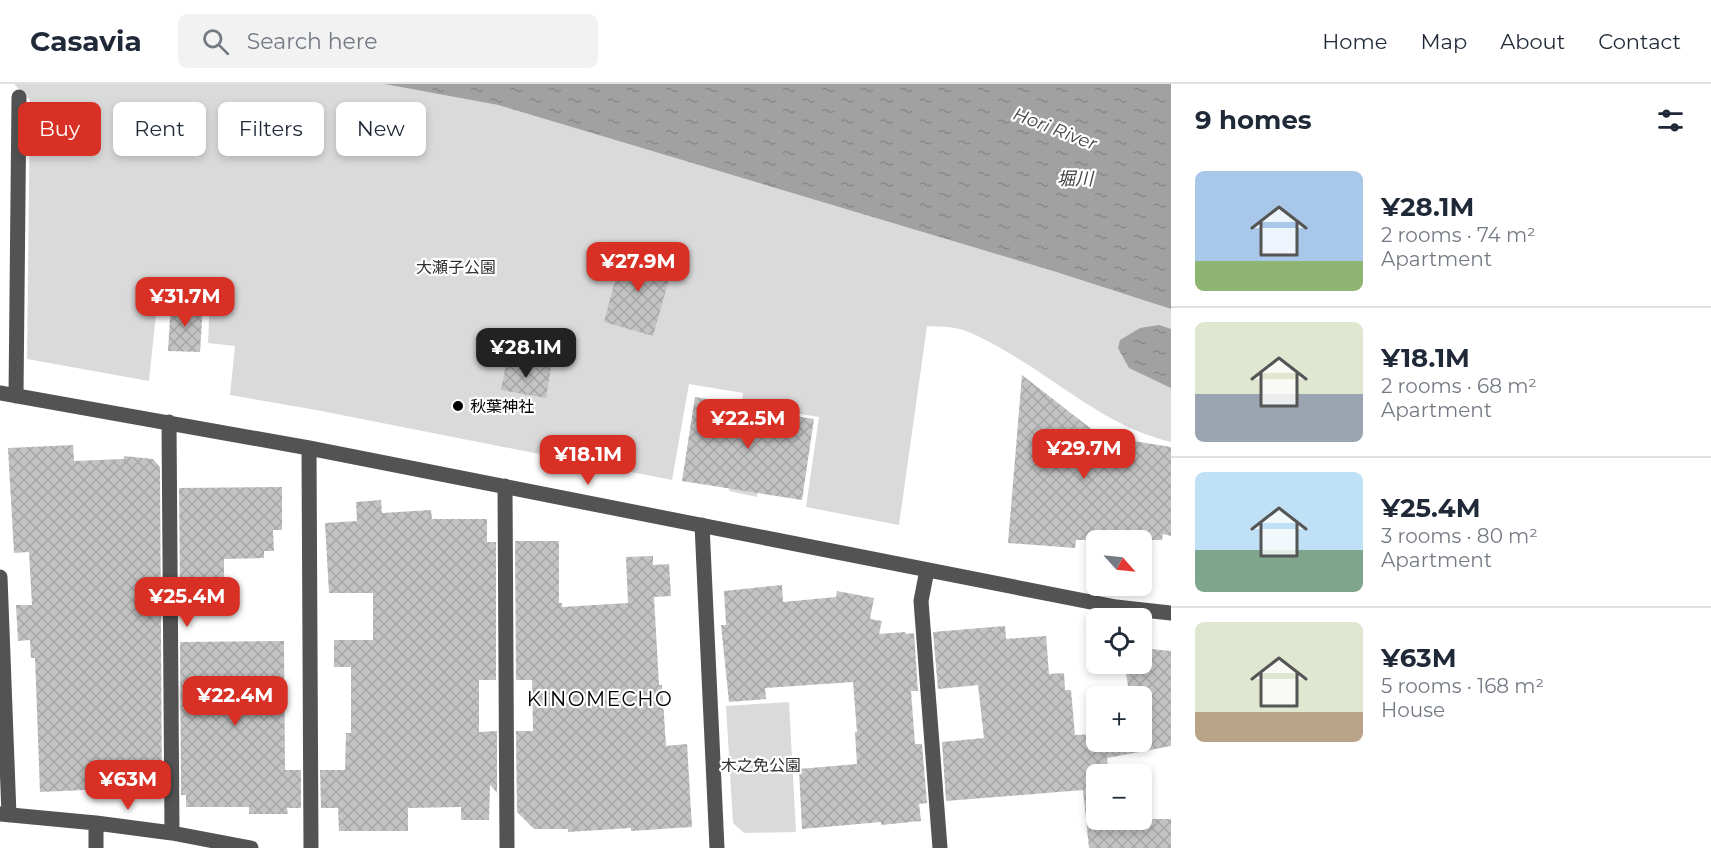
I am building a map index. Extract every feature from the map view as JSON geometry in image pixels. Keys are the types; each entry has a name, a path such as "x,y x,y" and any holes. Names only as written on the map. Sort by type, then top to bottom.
{"street":[{"path":"16,396 20,97"},
{"path":"0,393 309,448 1116,607 1171,613"},
{"path":"169,423 172,833"},
{"path":"309,448 311,848"},
{"path":"506,486 507,848"},
{"path":"702,525 717,848"},
{"path":"927,570 921,601 940,848"},
{"path":"0,577 4,814 172,833 251,848"},
{"path":"96,823 96,848"}],"green space":[{"name":"大瀬子公園","path":"14,84 384,84 498,105 1053,271 1171,309 1171,442 1148,435 1107,416 1029,365 976,335 955,328 927,326 899,525 806,507 819,417 769,409 757,497 729,491 743,393 689,384 672,480 230,395 235,346 208,343 210,298 158,295 149,381 27,359 29,156 101,156 101,102 30,102"},
{"name":"木之免公園","path":"789,702 796,832 744,833 733,823 726,706"}],"water":[{"name":"堀川","path":"384,84 1171,84 1171,309 1053,271 498,105"},
{"path":"1159,325 1171,329 1171,388 1129,368 1118,348 1120,340 1140,328"}],"building":[{"path":"623,250 673,265 653,336 604,322"},
{"path":"171,303 203,305 200,352 168,351"},
{"path":"507,359 551,367 546,398 501,390"},
{"path":"1022,375 1094,431 1128,433 1127,440 1171,447 1171,536 1163,534 1162,540 1152,540 1152,530 1086,530 1086,540 1076,540 1075,548 1008,543"},
{"path":"695,397 738,404 737,408 814,419 802,500 682,481"},
{"path":"73,445 74,461 124,459 124,456 153,459 160,467 162,795 107,796 107,789 40,792 35,658 31,658 30,640 18,641 16,605 32,605 29,552 14,553 8,448"},
{"path":"282,487 282,530 273,530 274,551 264,551 264,558 224,559 224,593 180,593 179,488"},
{"path":"381,500 382,513 431,510 432,519 487,519 487,542 496,542 496,680 479,680 479,732 497,731 497,793 490,785 489,820 461,820 461,807 408,808 408,831 339,831 338,808 321,808 320,770 345,770 346,733 351,733 351,667 334,667 334,640 373,640 373,593 329,593 325,523 357,521 356,502"},
{"path":"515,541 559,541 559,603 562,603 562,607 628,603 626,557 653,556 653,565 669,564 671,596 654,597 659,685 662,685 666,746 687,744 692,827 568,832 568,829 534,829 517,812 516,731 533,731 532,680 516,680"},
{"path":"782,585 783,602 836,597 837,591 874,598 870,619 882,621 879,634 914,633 918,691 911,691 915,744 922,744 927,803 919,804 921,821 802,829 799,769 857,764 853,682 765,688 766,699 729,702 721,625 726,625 724,591"},
{"path":"1005,626 1006,639 1046,636 1049,674 1064,673 1065,690 1071,690 1075,735 1086,734 1086,752 1139,752 1107,758 1108,764 1086,764 1086,819 1083,790 946,801 942,742 984,738 978,685 938,689 933,632"},
{"path":"284,641 285,770 301,770 301,808 287,808 288,814 249,814 249,807 186,807 186,795 181,795 180,642"},
{"path":"1152,649 1171,651 1171,746 1152,750 1152,686 1128,686 1126,674 1152,674"},
{"path":"1152,819 1171,819 1171,848 1089,848 1087,830 1152,830"}],"place":[{"name":"秋葉神社","path":"458,406"}],"district":[{"name":"KINOMECHO","path":"600,699"}],"water label":[{"name":"Hori River","path":"1055,129"}]}
